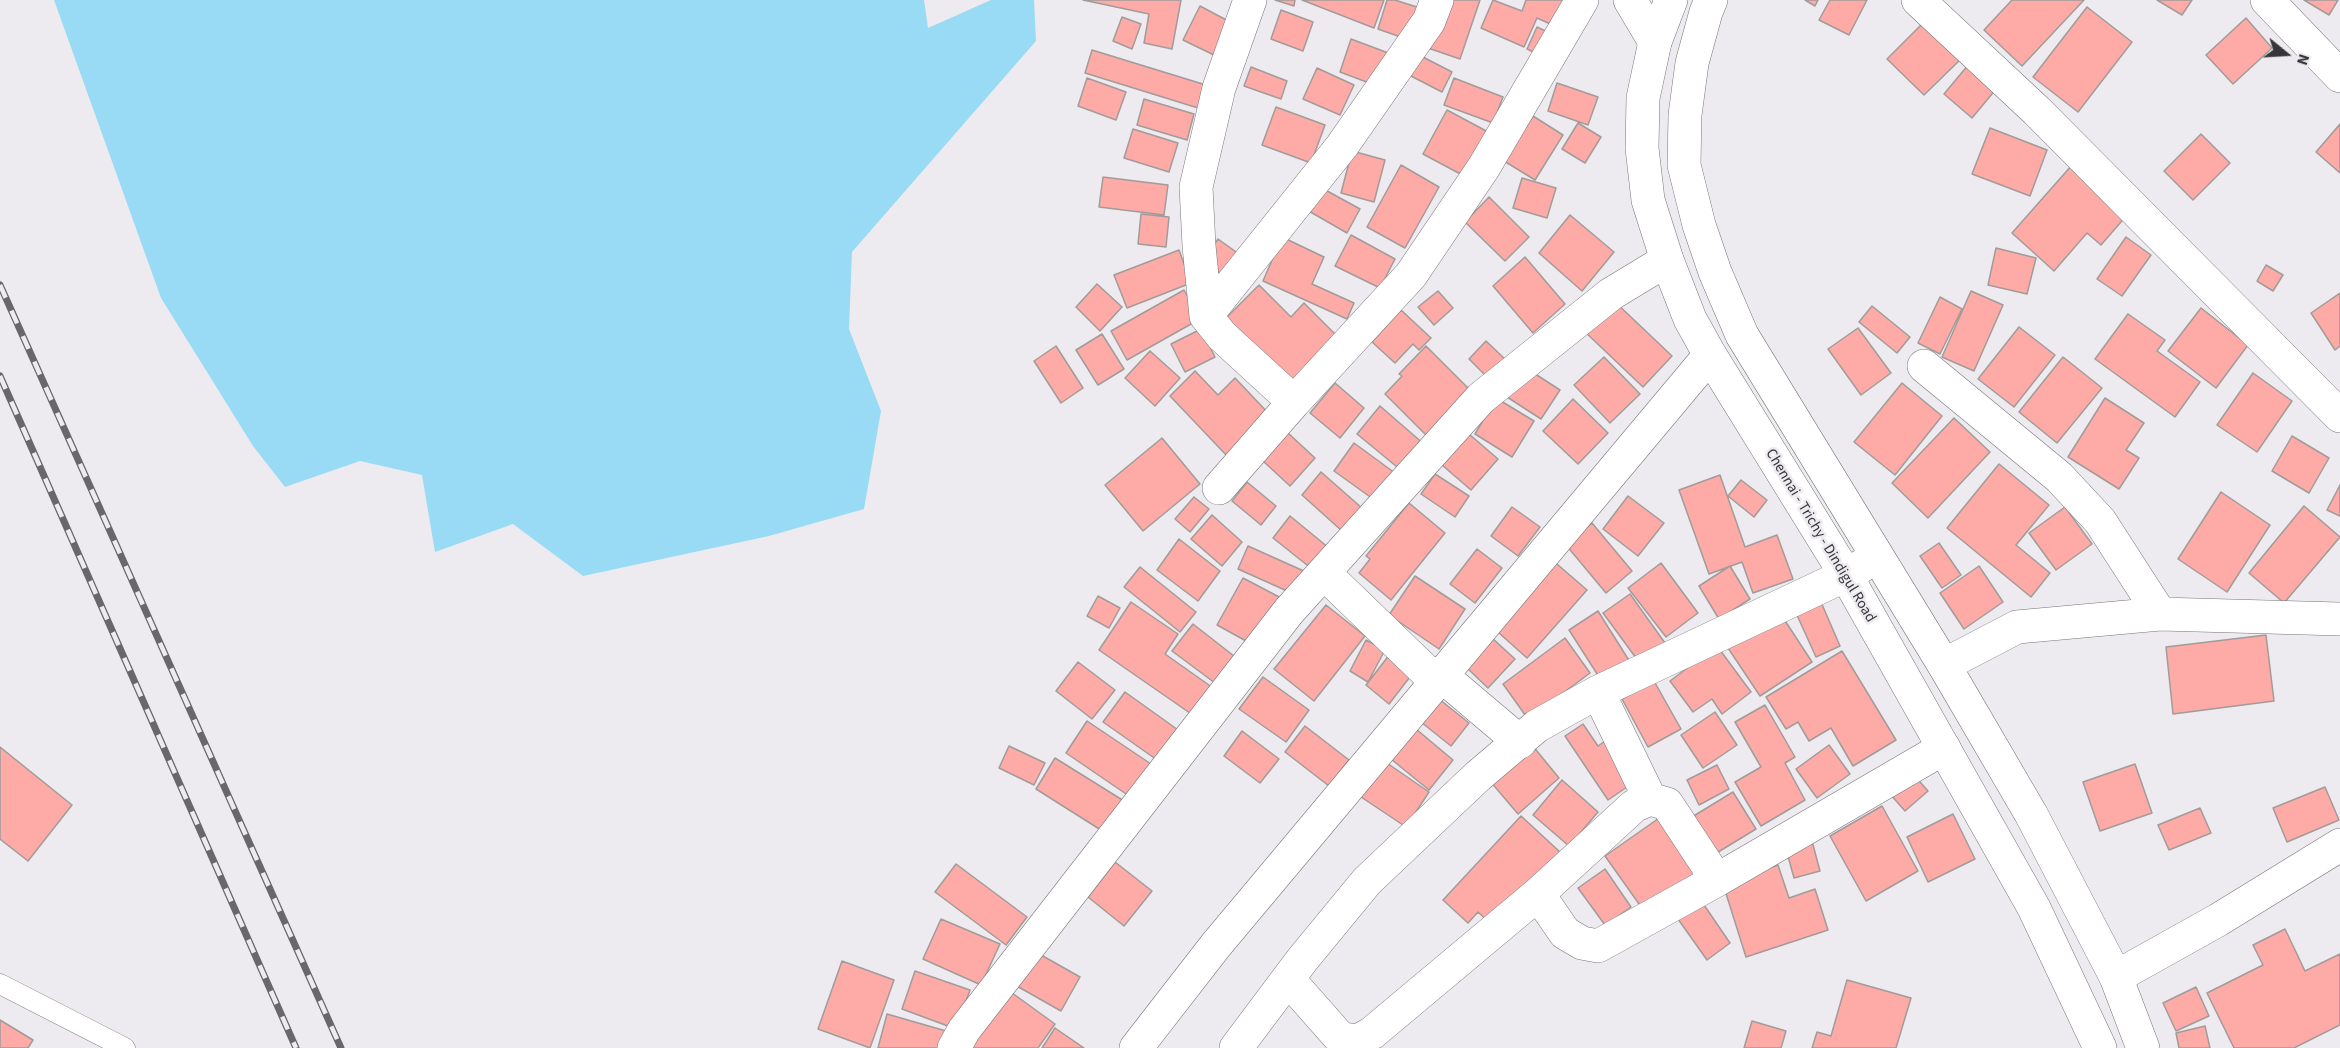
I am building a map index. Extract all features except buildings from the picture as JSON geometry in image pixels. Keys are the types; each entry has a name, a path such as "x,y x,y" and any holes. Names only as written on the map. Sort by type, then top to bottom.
{"main road":[{"path":"1250,0 1219,88 1196,186 1198,246 1206,316 1222,336 1294,402"},
{"path":"1206,316 1342,146 1429,21 1437,0"},
{"path":"1219,488 1294,402 1411,275 1484,167 1582,0"},
{"path":"1630,0 1655,42"},
{"name":"Chennai - Trichy - Dindigul Road","path":"1671,0 1655,42 1643,98 1642,148 1648,200 1667,260 1690,319 1846,575 2034,908 2100,1048"},
{"path":"1711,0 1692,63 1685,115 1684,165 1699,225 1715,272 1742,336 1944,665 2031,814 2116,977 2143,1048"},
{"path":"1918,0 2037,111 2340,416"},
{"path":"2266,0 2340,76"},
{"path":"954,1048 964,1030 1289,611 1481,398 1611,294 1667,260"},
{"path":"1136,1048 1216,945 1710,355"},
{"path":"1924,366 2059,477 2100,521 2160,614"},
{"path":"1236,1048 1367,881 1478,776 1537,726 1598,692 1846,575 1877,557"},
{"path":"1324,573 1440,679 1520,742"},
{"path":"1944,665 2017,627 2160,614 2340,619"},
{"path":"1598,692 1650,799"},
{"path":"1538,894 1565,933 1582,943 1599,946 1944,748"},
{"path":"1288,979 1341,1039 1358,1041 1372,1033 1538,894 1634,806 1650,799 1667,804 1717,880"},
{"path":"2116,977 2218,920 2340,845"}],"lane":[{"path":"0,984 125,1048"}],"water":[{"path":"54,0 924,0 928,28 991,0 1034,0 1036,41 852,252 849,329 881,411 864,509 769,536 583,576 513,524 435,552 422,475 360,461 285,487 253,446 161,298"}],"railway":[{"path":"0,285 341,1048"},
{"path":"0,376 296,1048"}]}
